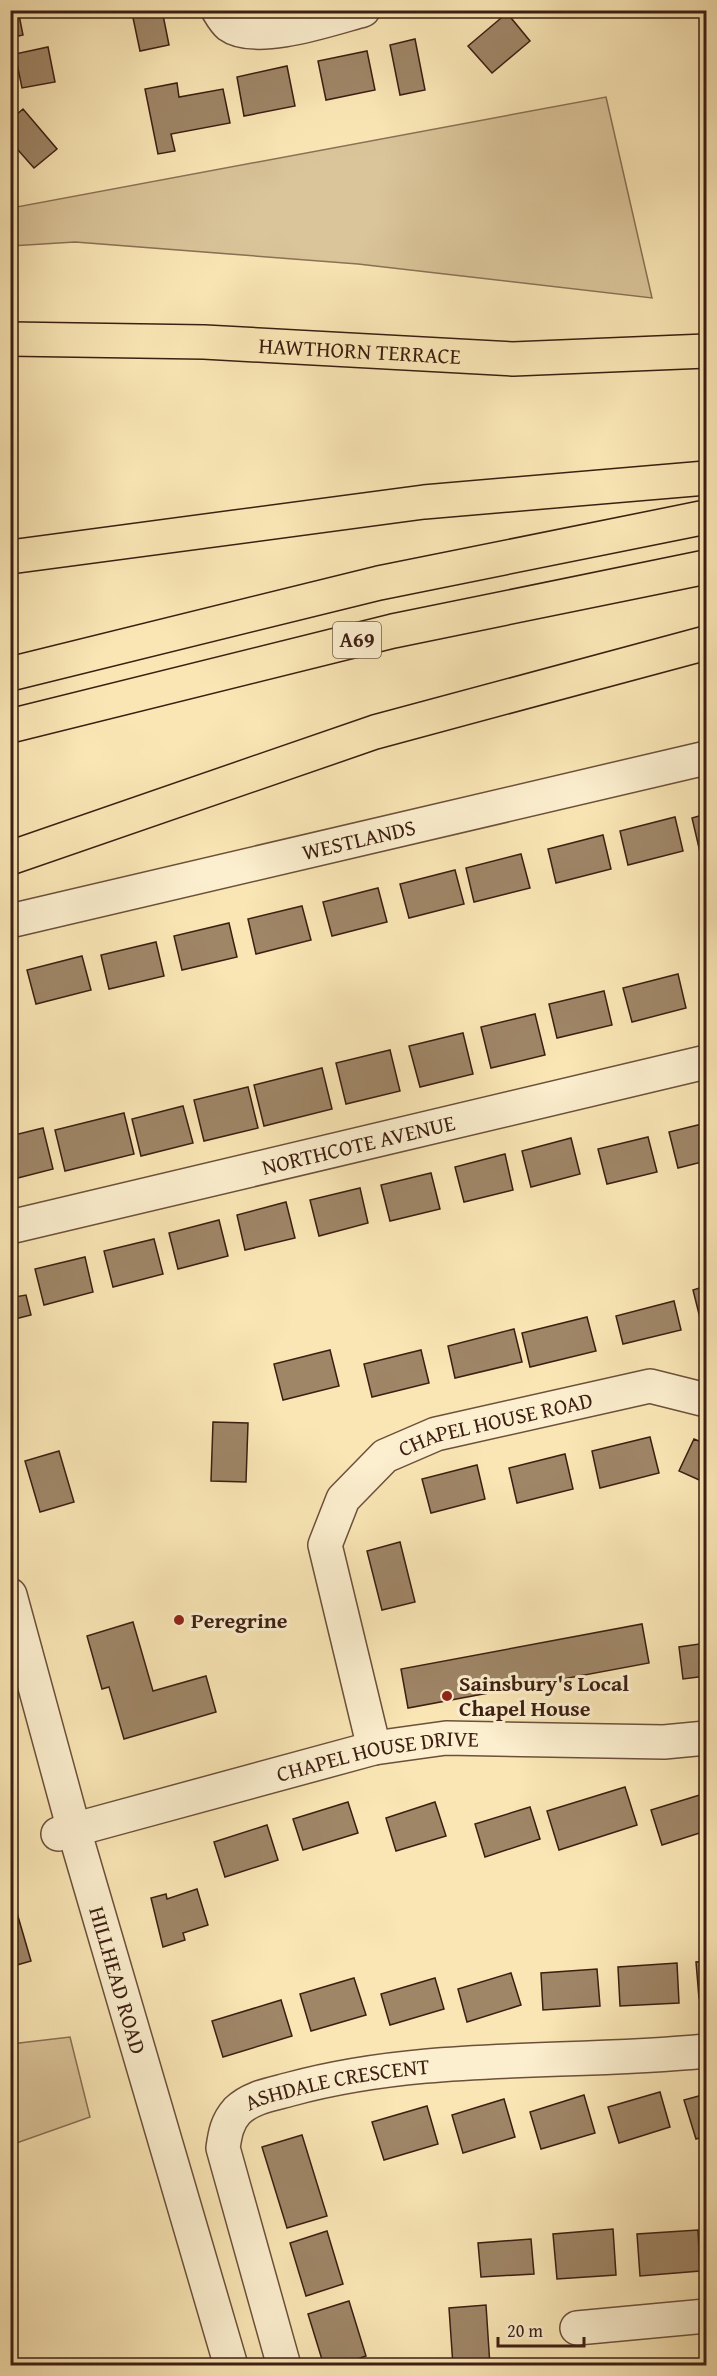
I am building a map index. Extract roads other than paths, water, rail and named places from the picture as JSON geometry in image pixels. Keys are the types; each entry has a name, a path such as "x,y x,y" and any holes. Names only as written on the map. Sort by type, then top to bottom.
{"main road":[{"name":"HAWTHORN TERRACE","path":"10,339 204,342 513,359 706,351"},
{"path":"10,557 424,502 706,478"},
{"name":"A69","path":"10,674 379,583 706,517"},
{"name":"A69","path":"10,726 393,631 706,567"},
{"path":"10,858 375,732 706,643"}],"street":[{"path":"218,10 230,26 245,31 268,33 363,10"},
{"name":"WESTLANDS","path":"10,921 706,758"},
{"name":"NORTHCOTE AVENUE","path":"10,1227 706,1062"},
{"name":"CHAPEL HOUSE ROAD","path":"374,1748 325,1545 343,1499 385,1456 436,1434 650,1386 706,1400"},
{"name":"HILLHEAD ROAD","path":"10,1594 66,1832 208,2366"},
{"name":"HILLHEAD ROAD","path":"10,1660 66,1832 231,2366"},
{"name":"CHAPEL HOUSE DRIVE","path":"66,1832 374,1748 446,1738 664,1742 706,1738"},
{"name":"ASHDALE CRESCENT","path":"284,2366 223,2148 225,2128 238,2111 255,2099 343,2075 485,2061 706,2051"},
{"path":"577,2328 706,2316"}],"place":[{"name":"Peregrine","path":"179,1620"},
{"name":"Sainsbury's Local Chapel House","path":"447,1696"}]}
